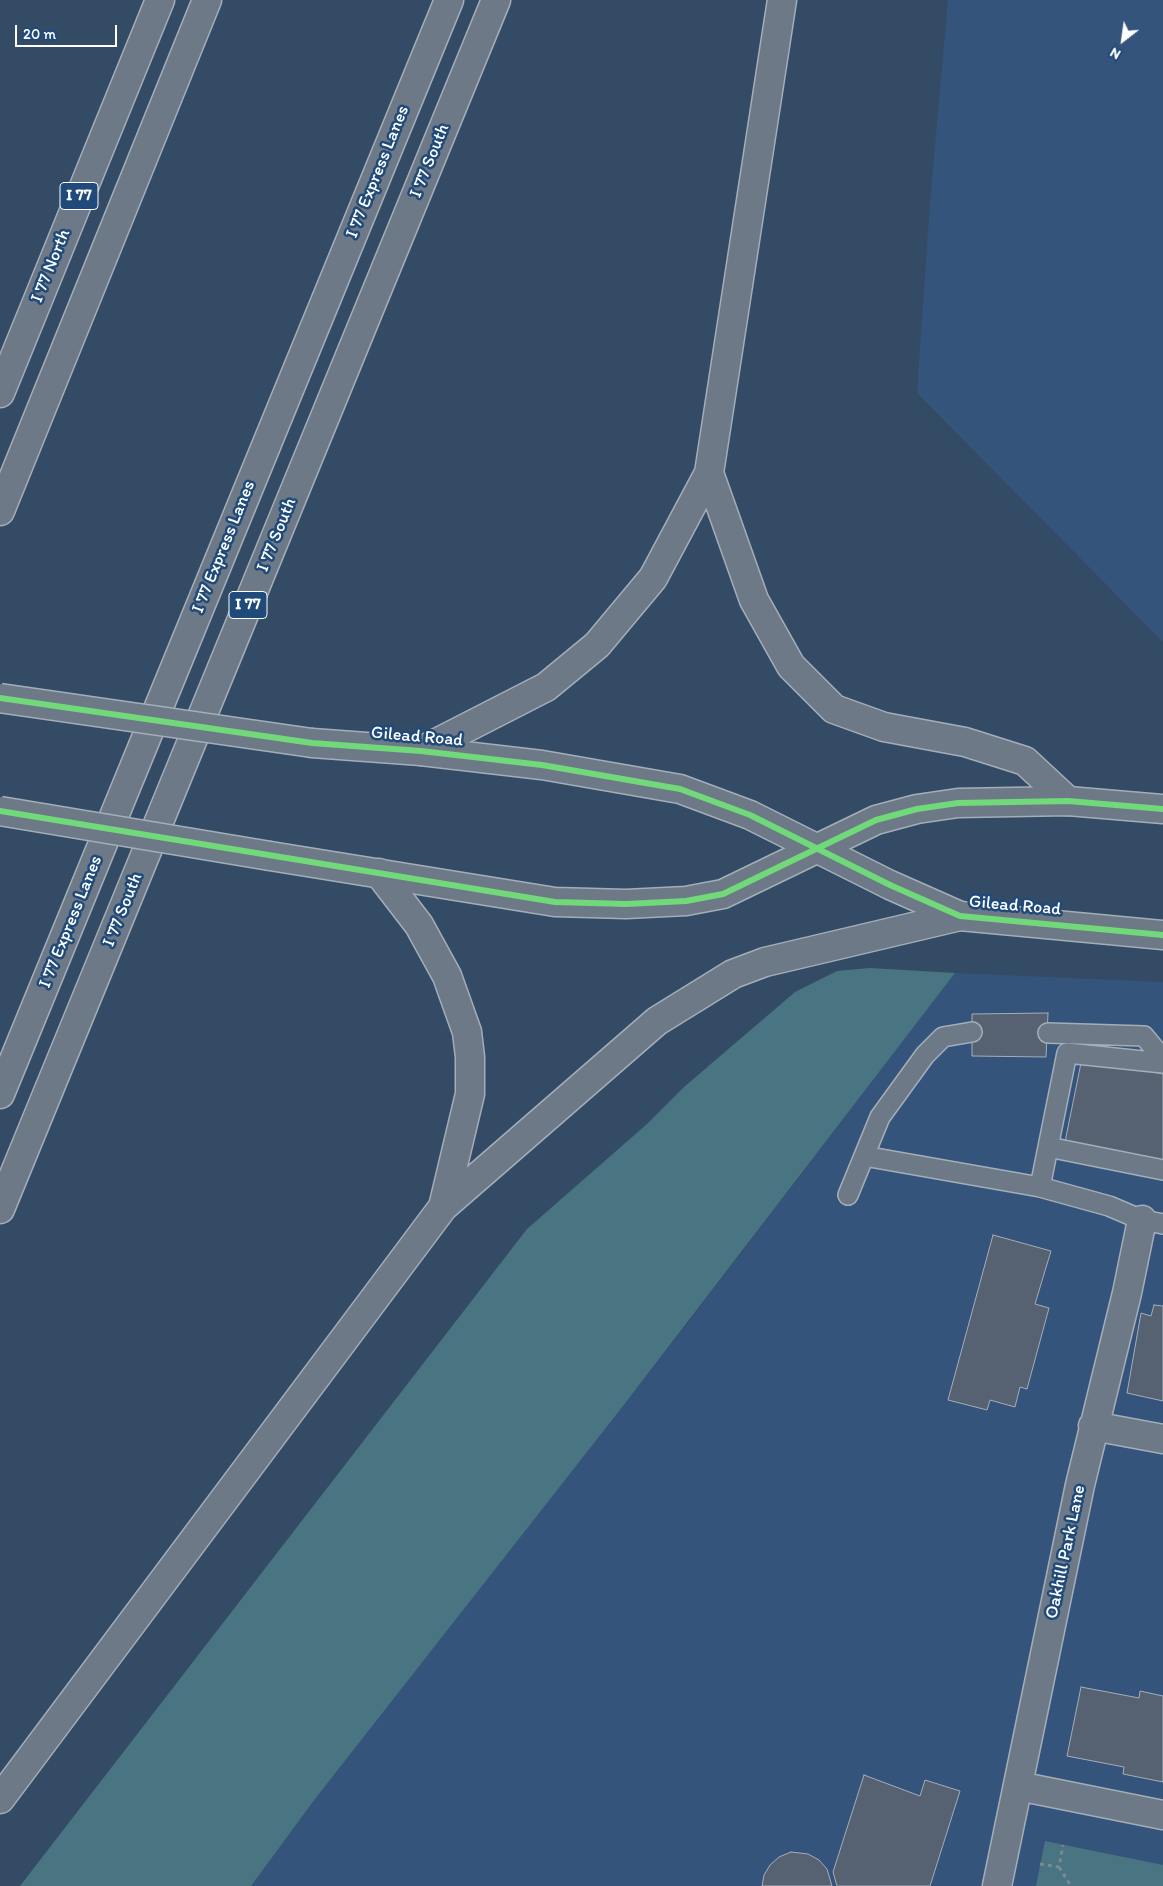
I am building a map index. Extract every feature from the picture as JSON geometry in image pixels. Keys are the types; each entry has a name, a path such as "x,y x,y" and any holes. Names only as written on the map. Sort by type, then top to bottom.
{"main road":[{"name":"I 77 North","path":"0,393 160,0"},
{"name":"I 77","path":"0,511 207,0"},
{"name":"I 77 Express Lanes","path":"0,1094 449,0"},
{"name":"I 77 South","path":"0,1210 496,0"},
{"path":"421,751 546,687 597,645 653,578 709,473 782,0"},
{"path":"709,473 754,600 791,666 834,709 884,727 965,742 1025,761 1068,801"},
{"name":"Gilead Road","path":"0,698 312,743 421,751 592,772 680,789 750,815 820,848 890,886 960,916 1163,934"},
{"path":"0,811 555,902 626,904 686,901 723,894 876,820 917,809 958,803 1068,801 1163,809"},
{"path":"379,873 419,925 438,959 447,976 467,1032 470,1057 470,1094 443,1207"},
{"path":"0,1799 443,1207 657,1022 733,974 765,962 960,916"},
{"name":"Oakhill Park Lane","path":"997,1886 1093,1426 1127,1293 1152,1222"},
{"path":"1093,1426 1163,1440"},
{"path":"1018,1786 1163,1815"}],"lane":[{"path":"848,1196 880,1117 925,1055 943,1037 972,1032"},
{"path":"1048,1032 1144,1036 1163,1061"},
{"path":"1040,1187 1048,1147 1065,1100 1067,1053 1163,1061"},
{"path":"1048,1147 1163,1170"},
{"path":"864,1156 1040,1187 1109,1206 1152,1222"}],"path":[{"path":"1058,1867 1063,1845"},
{"path":"1040,1864 1058,1867 1071,1886"}],"shaded area":[{"path":"948,0 1163,0 1163,642 917,393 930,202"},
{"path":"870,968 955,973 623,1406 315,1799 251,1886 20,1886 527,1229 647,1124 684,1087 795,992 837,971"},
{"path":"955,973 1163,982 1163,1886 251,1886 315,1799 676,1338"},
{"path":"1045,1841 1163,1865 1163,1886 1036,1886"}],"building":[{"path":"1048,1013 1046,1057 972,1056 972,1014"},
{"path":"1082,1058 1163,1074 1163,1167 1064,1147"},
{"path":"993,1235 1051,1251 1035,1304 1049,1308 1027,1389 1020,1387 1015,1407 990,1400 987,1410 948,1400"},
{"path":"1154,1305 1163,1306 1163,1401 1127,1393 1141,1313 1151,1316"},
{"path":"1081,1687 1139,1698 1140,1691 1163,1696 1163,1782 1123,1774 1124,1767 1067,1756"},
{"path":"864,1775 920,1796 925,1780 960,1791 930,1886 837,1886 833,1872"},
{"path":"791,1852 808,1854 819,1860 827,1869 832,1886 762,1886 764,1875 770,1865 779,1857"}],"cycle path":[{"path":"0,698 312,743 421,751 542,765 680,789 750,815 890,885 960,916 1163,935"},
{"path":"0,811 555,902 626,904 686,901 723,894 876,820 917,809 958,803 1068,801 1163,809"}]}
